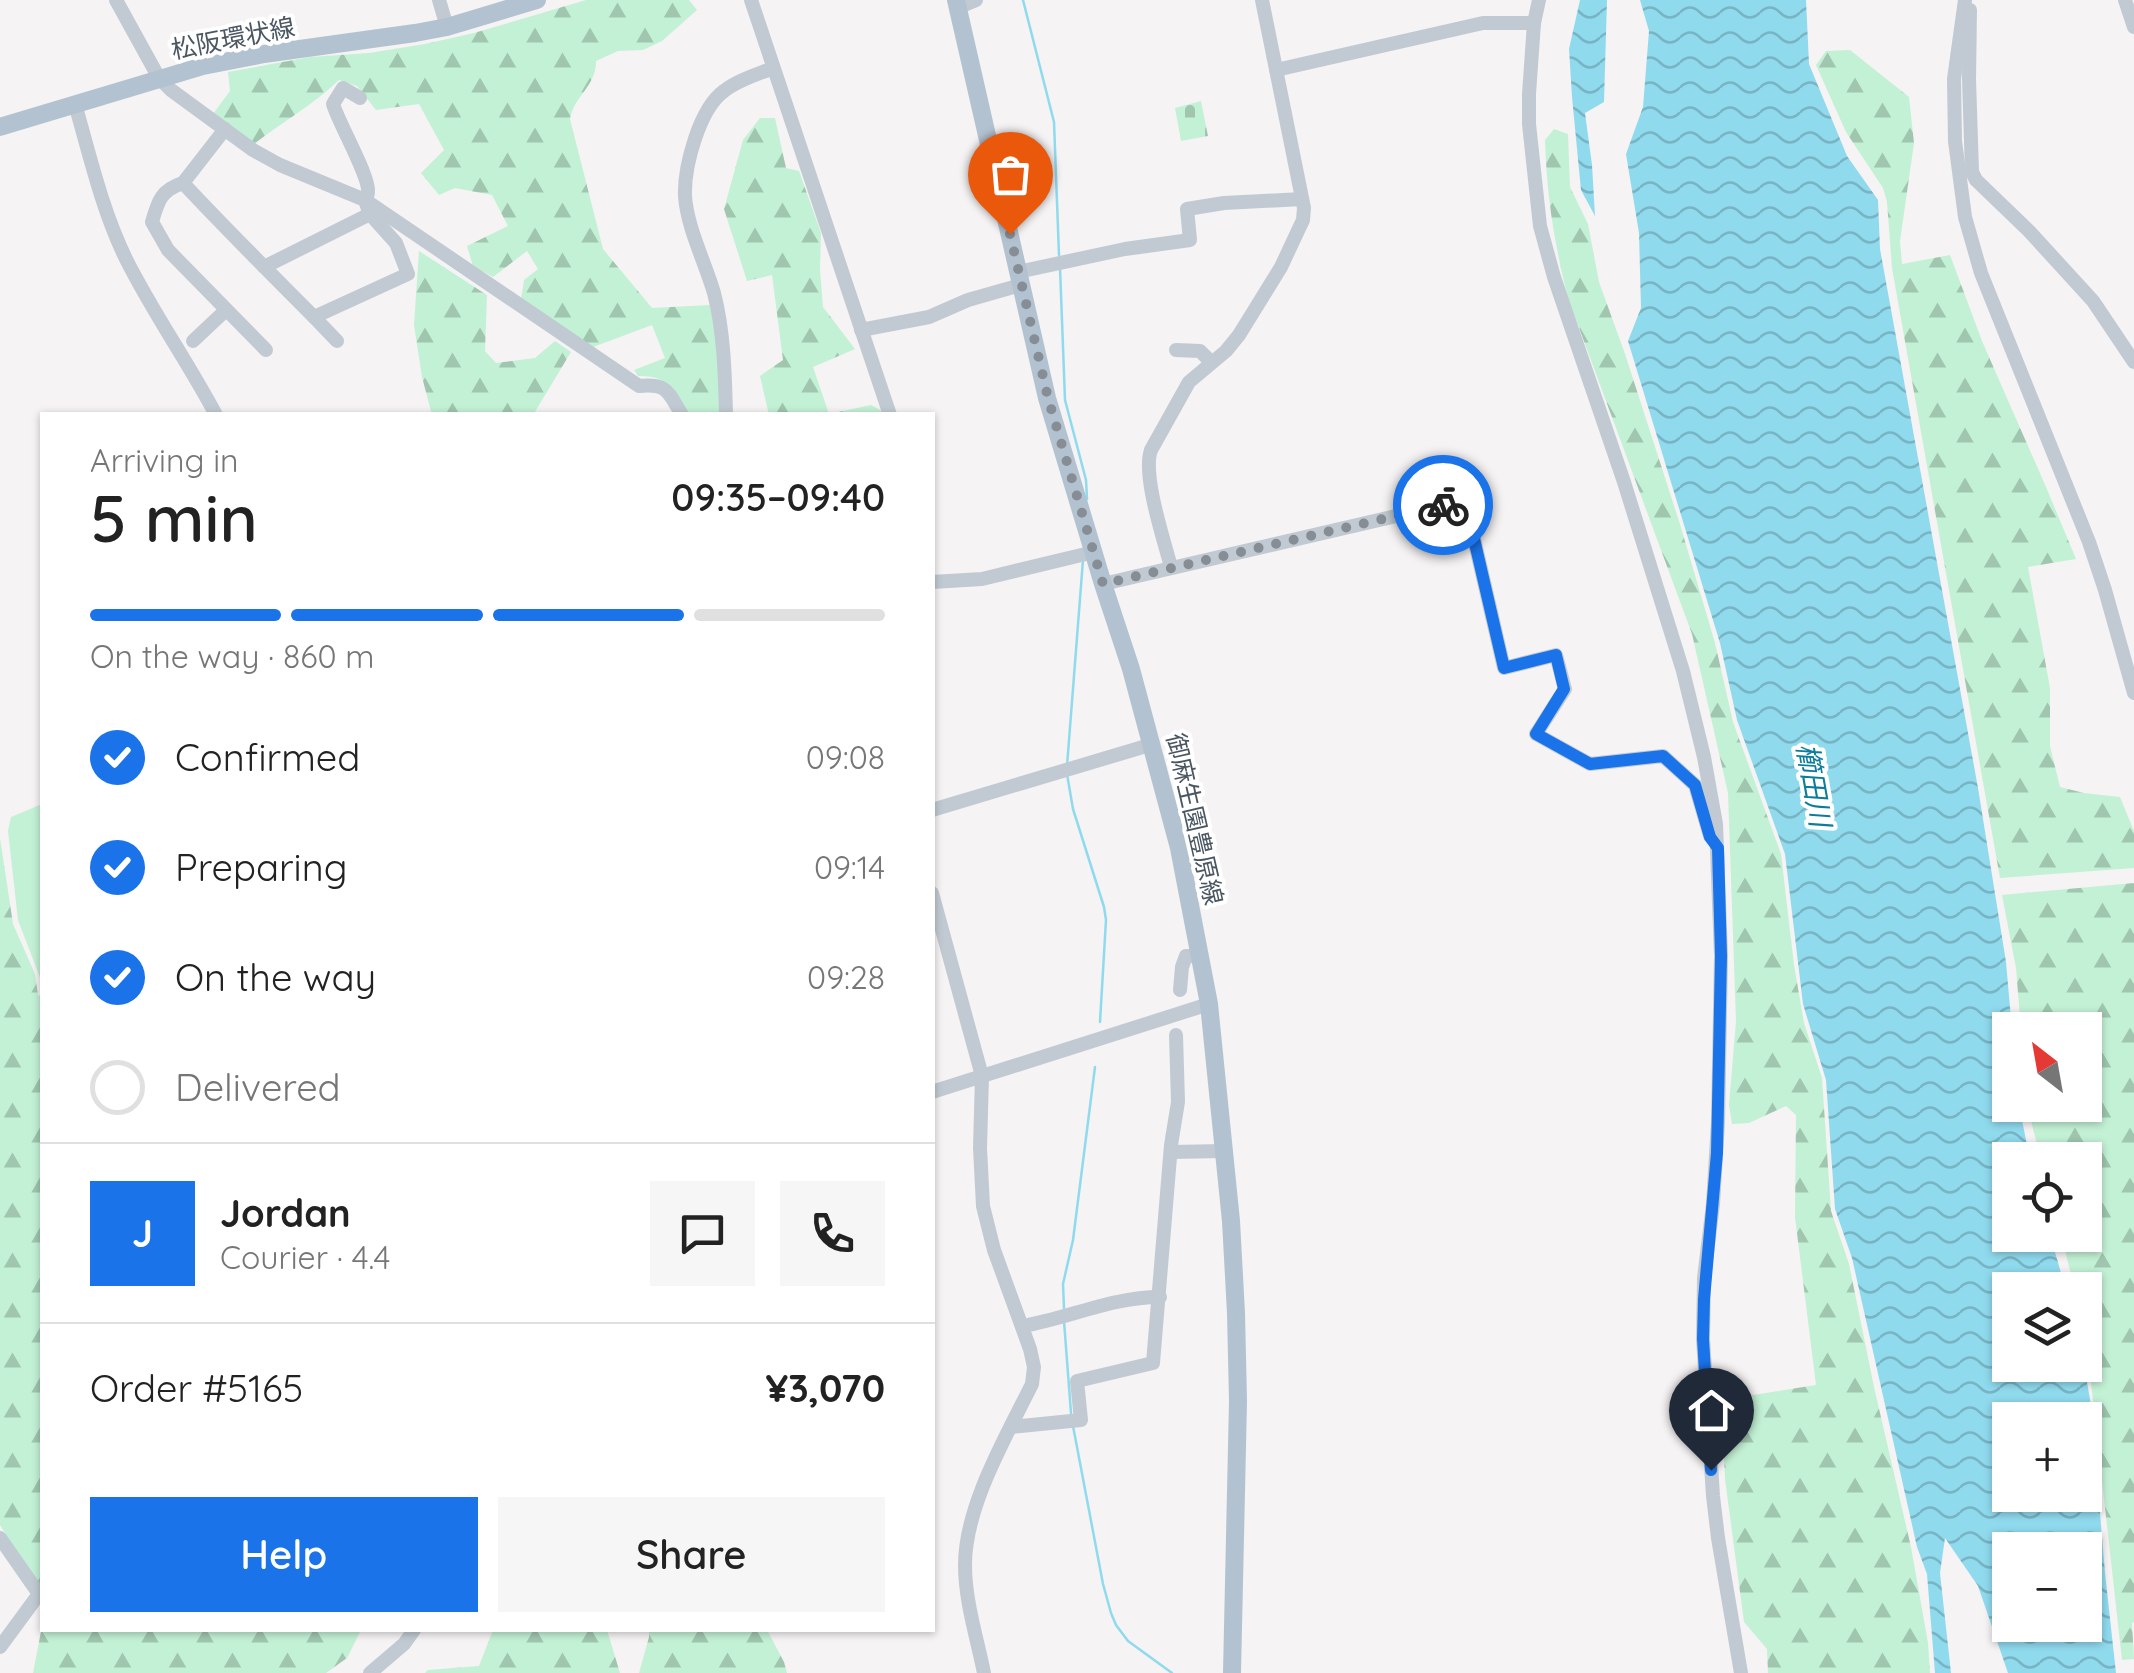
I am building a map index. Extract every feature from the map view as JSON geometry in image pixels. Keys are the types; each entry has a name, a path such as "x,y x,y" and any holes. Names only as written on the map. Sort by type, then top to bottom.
{"main road":[{"name":"松阪環状線","path":"0,128 203,66 447,27 536,0"},
{"name":"御麻生園豊原線","path":"957,4 1048,398 1131,669 1180,848 1209,1004 1232,1239 1238,1401 1232,1673"}],"street":[{"path":"116,0 159,78 225,130 280,165 368,207 639,386 656,384 666,389 680,412"},
{"path":"439,0 447,27"},
{"path":"751,0 889,412"},
{"path":"957,4 976,0"},
{"path":"1171,567 1147,460 1188,382 1234,342 1282,267 1303,220 1262,0"},
{"path":"1539,0 1534,23 1529,124 1540,226 1684,671 1704,757 1718,848 1718,1122 1704,1278 1703,1339 1714,1510 1741,1673"},
{"path":"1966,0 1971,12 1972,172 2093,300 2134,362"},
{"path":"1966,0 1954,79 1955,141 1965,217 1981,273 2089,542 2134,694"},
{"path":"2126,0 2134,26"},
{"path":"1276,70 1483,23 1534,23"},
{"path":"726,412 724,359 714,296 686,202 686,188 696,132 715,99 737,82 772,68"},
{"path":"314,317 408,274 396,243 368,207 365,176 334,104 344,88 360,98"},
{"path":"75,104 125,257 214,412"},
{"path":"225,130 183,183 159,198 152,222 168,250 266,350"},
{"path":"183,183 336,341"},
{"path":"861,330 928,316 1060,263 1190,240 1187,209 1302,199"},
{"path":"264,267 368,207"},
{"path":"193,341 226,310"},
{"path":"1176,350 1200,352 1211,362"},
{"path":"1103,584 1465,500 1504,668 1556,655 1564,689 1536,734 1590,764 1663,756 1695,785 1710,837 1718,848"},
{"path":"935,582 982,578 1094,552"},
{"path":"935,809 1153,744"},
{"path":"935,903 982,1076 983,1206 994,1250 1023,1326 1034,1374 977,1502 967,1536 966,1582 984,1673"},
{"path":"1180,990 1186,956 1200,956"},
{"path":"935,1091 1209,1004"},
{"path":"1011,1428 1081,1420 1077,1381 1153,1363 1178,1102 1176,1035"},
{"path":"1172,1152 1225,1152"},
{"path":"1023,1326 1108,1303 1160,1297"},
{"path":"0,1538 39,1594 0,1646"},
{"path":"370,1673 413,1632"}],"green space":[{"path":"586,0 689,0 697,10 662,41 643,50 618,51 596,61 593,78 570,119 603,249 652,308 710,305 720,359 722,412 686,412 663,382 638,376 634,370 665,358 652,325 593,347 521,299 524,280 538,269 527,251 493,277 473,266 467,246 508,226 492,195 455,188 439,195 421,173 444,150 419,104 376,110 357,86 339,80 254,144 213,114 230,91 228,72 310,57 369,53 474,33"},
{"path":"1850,50 1909,97 1914,143 1900,241 1902,264 1950,255 1982,341 2076,559 2028,567 2050,688 2050,746 2060,787 2120,797 2134,831 2134,868 2000,878 1892,268 1887,202 1883,188 1846,132 1816,65 1826,51"},
{"path":"1201,101 1208,136 1181,141 1175,108"},
{"path":"760,118 775,118 786,168 799,171 821,233 823,307 855,349 813,367 828,412 768,412 760,376 783,360 772,275 747,281 724,209 743,140"},
{"path":"1554,129 1568,134 1570,187 1588,224 1599,282 1679,521 1715,643 1733,722 1781,854 1804,1023 1822,1078 1831,1211 1849,1264 1911,1547 1930,1673 1768,1673 1767,1649 1744,1622 1725,1479 1721,1400 1816,1385 1795,1217 1796,1115 1786,1106 1749,1123 1732,1124 1729,1105 1736,1021 1728,793 1692,634 1568,298 1547,181 1545,140"},
{"path":"419,251 487,295 485,351 496,363 535,358 555,341 571,352 535,412 431,412 414,325"},
{"path":"871,405 882,412 838,412"},
{"path":"40,805 40,978 18,920 8,831 11,817"},
{"path":"0,838 13,924 35,974 40,996 40,1589 0,1525"},
{"path":"2134,883 2134,1659 2122,1660 2102,1481 2102,1402 2093,1402 2091,1382 2102,1382 2102,1272 2070,1272 2065,1252 2102,1252 2102,1142 2036,1142 2031,1122 2102,1122 2102,1012 2020,1012 2016,968 2002,895"},
{"path":"41,1632 360,1632 347,1658 326,1673 33,1673"},
{"path":"492,1632 608,1632 620,1673 425,1673 479,1666"},
{"path":"649,1632 768,1632 787,1673 639,1673"}],"water":[{"path":"1580,0 1607,0 1604,102 1585,113 1595,216 1581,190 1572,97 1569,49"},
{"name":"櫛田川","path":"1640,0 1806,0 1809,64 1847,156 1878,200 1880,249 2006,962 2010,1012 1992,1012 1992,1122 2022,1122 2026,1142 1992,1142 1992,1252 2055,1252 2061,1272 1992,1272 1992,1382 2087,1382 2090,1402 1992,1402 1992,1512 2100,1512 2102,1532 1992,1532 1992,1627 1978,1586 1945,1538 1940,1573 1951,1673 1935,1673 1927,1574 1917,1547 1852,1258 1835,1209 1826,1080 1803,1004 1785,854 1737,720 1720,643 1628,341 1641,308 1639,233 1626,154 1643,107 1649,31"},
{"path":"2102,1537 2116,1673 2008,1673 1997,1642 2102,1642"}],"waterway":[{"path":"1023,0 1054,122 1059,255"},
{"path":"1060,268 1065,400 1086,480 1087,499"},
{"path":"1067,766 1083,560"},
{"path":"1067,774 1073,809 1106,920 1100,1022"},
{"path":"1064,1308 1063,1284 1073,1240 1095,1067"},
{"path":"1064,1321 1071,1413"},
{"path":"1073,1426 1111,1613 1128,1641 1172,1673"}],"way so far":[{"path":"1010,234 1048,398 1103,584 1443,505"}],"route":[{"path":"1443,505 1465,500 1504,668 1556,655 1564,689 1536,734 1590,764 1663,756 1695,785 1710,837 1718,848 1721,956 1717,1153 1704,1278 1703,1339 1711,1470"}]}
